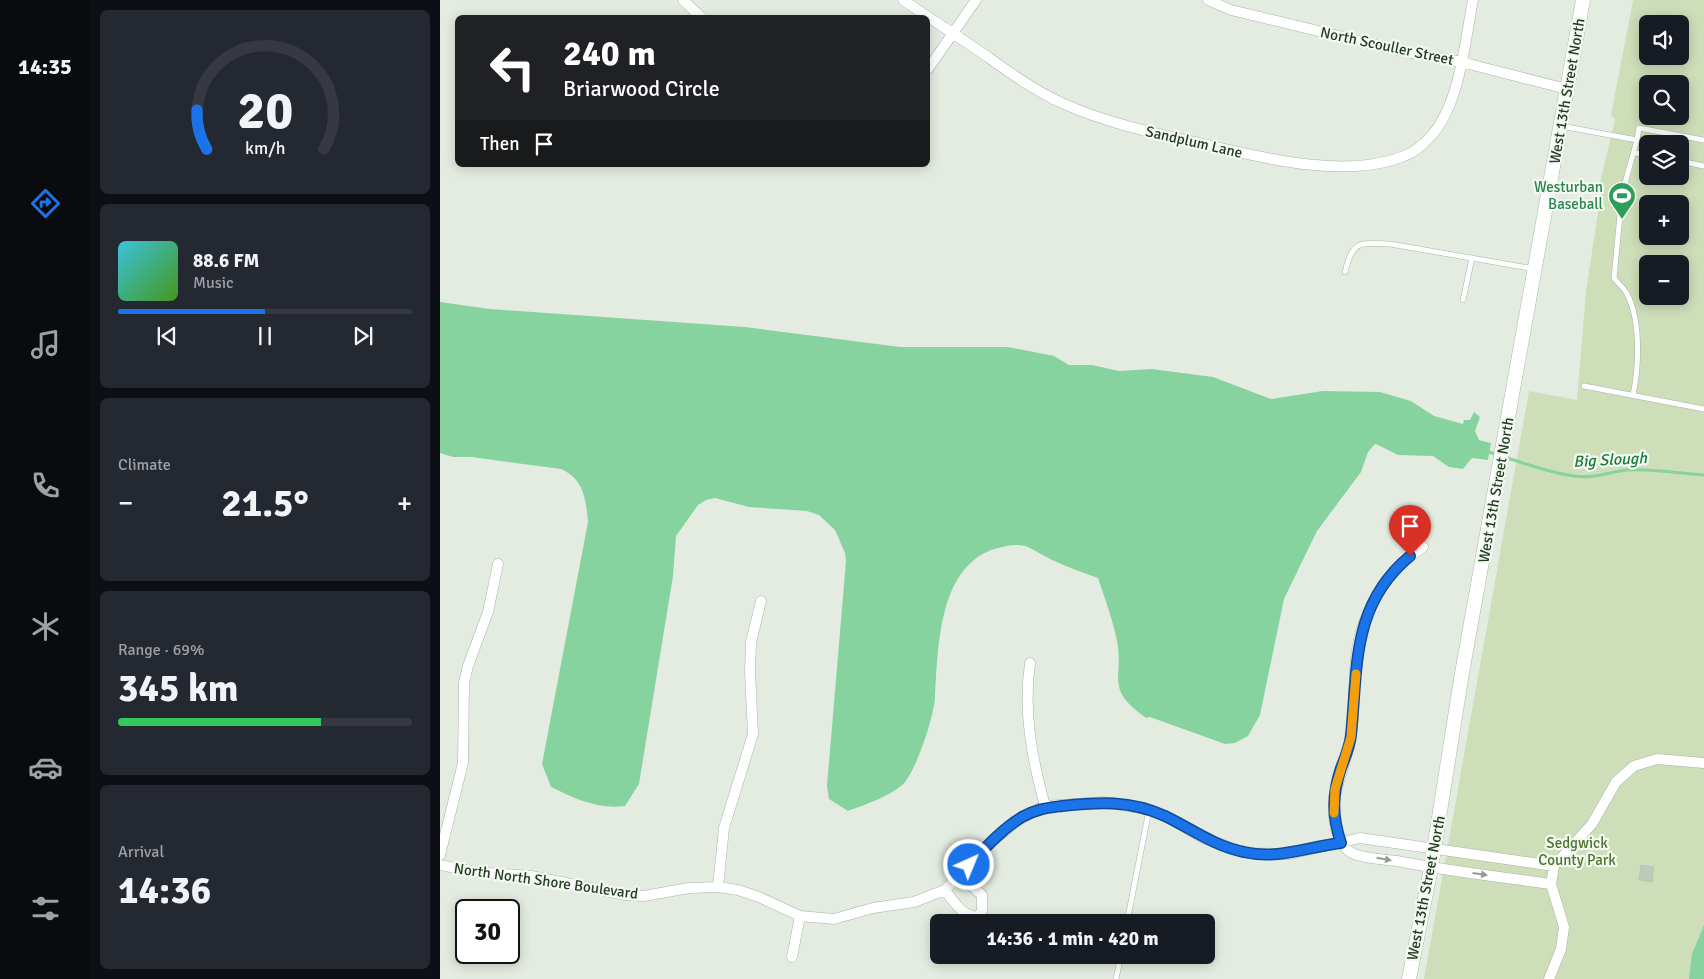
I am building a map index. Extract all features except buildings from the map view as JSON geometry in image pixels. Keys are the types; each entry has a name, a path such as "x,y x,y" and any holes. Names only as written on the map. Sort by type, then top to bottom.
{"street":[{"path":"683,0 699,15"},
{"name":"Sandplum Lane","path":"903,0 925,15"},
{"path":"930,67 976,0"},
{"name":"North Scouller Street","path":"1208,0 1240,12 1397,50 1461,62 1567,89"},
{"name":"Sandplum Lane","path":"930,18 1025,83 1061,103 1100,118 1140,130 1302,165 1369,164 1405,156 1419,148 1442,122 1448,109 1461,62 1473,0"},
{"name":"West 13th Street North","path":"1409,979 1432,868 1462,673 1493,510 1583,0"},
{"path":"1423,547 1396,568 1381,590 1365,621 1358,645 1351,737 1339,775 1333,805 1334,822 1341,843 1352,853 1432,868 1551,884"},
{"path":"440,855 463,763 466,675 488,612 498,564"},
{"path":"718,887 724,828 753,734 750,672 752,642 761,601"},
{"path":"1030,663 1027,686 1029,736 1045,806"},
{"path":"1549,979 1561,949 1564,927 1551,884 1554,866 1592,824 1616,782 1634,766 1657,760 1704,763"},
{"name":"North North Shore Boulevard","path":"440,865 475,872 531,876 625,895 644,896 689,888 718,887 738,890 759,897 800,916 834,918 873,908 914,902 945,890 988,845 1022,817 1045,806 1103,802 1124,804 1149,810 1165,816 1203,838 1246,853 1290,854 1360,838 1435,847 1554,866"},
{"path":"945,890 959,909 969,916 977,917 982,911 982,895 959,875"},
{"path":"792,957 800,916"}],"lane":[{"path":"1561,126 1637,140"},
{"path":"1633,395 1637,377 1635,323 1627,294 1614,278 1622,194 1635,152 1639,128 1704,140"},
{"path":"1635,152 1639,153"},
{"path":"1689,163 1704,166"},
{"path":"1345,272 1350,252 1357,246 1372,244 1390,244 1535,269"},
{"path":"1463,300 1472,258"},
{"path":"1584,386 1704,409"},
{"path":"1129,914 1149,810"},
{"path":"1116,979 1119,964"}],"green space":[{"name":"Sedgwick County Park","path":"1633,0 1704,0 1704,979 1424,979 1529,391 1577,400 1586,291 1601,194 1599,190 1615,119 1611,115"}],"shaded area":[{"path":"440,302 490,309 745,327 900,347 1008,347 1054,356 1069,365 1092,365 1119,371 1152,369 1213,377 1271,399 1323,391 1380,392 1411,401 1434,416 1463,424 1464,420 1470,420 1474,412 1480,417 1475,431 1479,440 1491,443 1488,460 1472,458 1463,469 1449,467 1433,456 1398,455 1375,444 1368,452 1361,472 1317,531 1284,599 1260,715 1248,736 1235,743 1225,744 1150,717 1146,718 1125,699 1118,683 1119,654 1117,641 1098,578 1058,563 1025,546 1012,545 991,550 974,560 960,575 951,593 944,613 940,635 932,717 920,754 910,775 894,791 848,811 829,799 827,786 846,561 845,553 835,530 819,515 807,511 749,507 715,498 706,500 698,505 676,536 673,576 639,784 625,806 596,805 551,787 542,764 588,522 585,498 575,478 561,469 471,457 453,457 440,453"},
{"path":"1704,925 1704,979 1689,979 1692,954"}],"waterway":[{"name":"Big Slough","path":"1489,452 1498,455"},
{"name":"Big Slough","path":"1504,457 1547,471 1581,477 1627,470 1656,470 1704,475"}],"slow traffic":[{"path":"1334,813 1335,789 1351,737 1352,703 1356,674"}],"place":[{"name":"Westurban Baseball","path":"1622,220"}],"route":[{"path":"969,865 988,845 1022,817 1045,806 1061,806 1082,802 1103,802 1145,808 1165,816 1222,847 1246,853 1267,855 1290,854 1341,843 1334,822 1333,805 1335,789 1351,737 1352,703 1358,645 1365,621 1376,597 1396,568 1410,556"}]}
